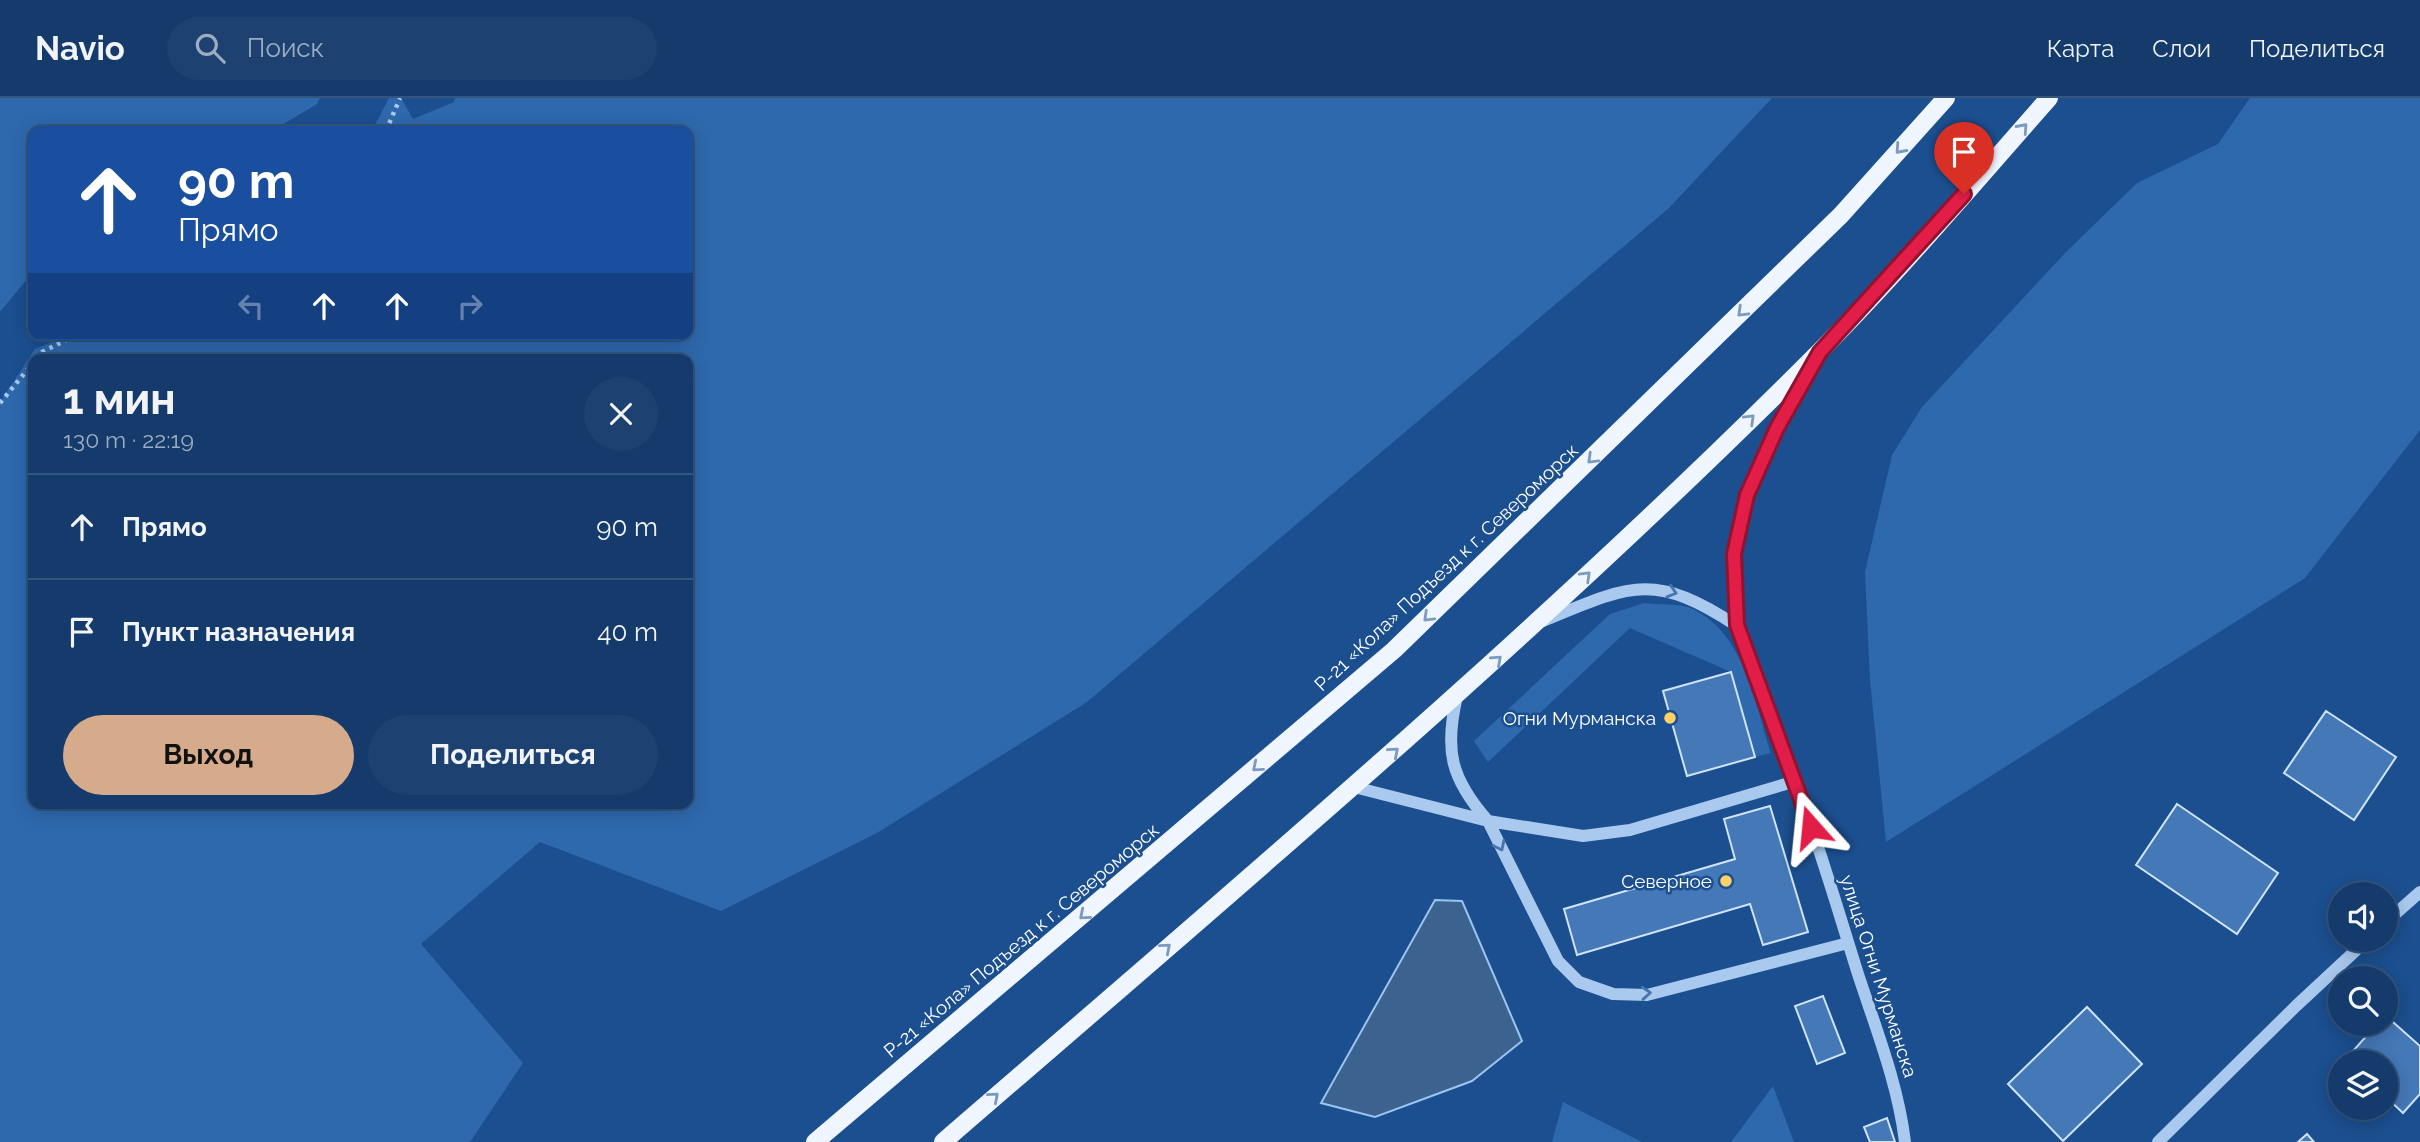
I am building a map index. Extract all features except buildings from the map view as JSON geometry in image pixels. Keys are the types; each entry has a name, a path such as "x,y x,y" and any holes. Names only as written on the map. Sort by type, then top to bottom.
{"main road":[{"name":"Р-21 «Кола» Подъезд к г. Североморск","path":"816,1142 1394,650 1842,215 1946,98"},
{"path":"943,1142 1354,787 1537,623 1820,352 2049,98"}],"street":[{"name":"улица Огни Мурманска","path":"1820,352 1777,428 1747,495 1734,554 1737,625 1796,781 1901,1107 1905,1142"},
{"path":"1537,623 1613,592 1658,588 1699,600 1737,625"},
{"path":"1457,696 1449,730 1452,763 1465,795 1488,821 1558,961 1579,982 1613,993 1647,995 1848,943"},
{"path":"1354,787 1488,821 1584,836 1630,830 1796,781"},
{"path":"2398,911 2420,892"},
{"path":"2158,1142 2354,952"}],"path":[{"path":"388,126 400,98"},
{"path":"41,354 66,340"},
{"path":"0,402 28,369"}],"shaded area":[{"path":"0,98 320,98 317,104 280,126 28,126 28,278 0,312"},
{"path":"389,98 401,98 413,119 454,102 455,98 1772,98 1669,208 1087,702 877,833 721,911 540,842 421,944 523,1063 470,1142 0,1142 0,402 28,360 28,809 693,809 693,354 32,354 35,349 57,340 693,340 693,126 375,126"},
{"path":"2250,98 2420,98 2420,430 2305,578 1886,842 1870,680 1865,572 1892,455 1922,407 2066,252 2137,183 2218,144"},
{"path":"1644,603 1693,609 1711,621 1725,636 1746,672 1771,753 1755,757 1731,672 1630,628 1488,762 1474,741 1610,614"},
{"path":"1435,900 1462,901 1522,1041 1472,1081 1375,1117 1321,1103"},
{"path":"1773,1086 1794,1142 1731,1142"},
{"path":"1563,1102 1642,1142 1552,1142"}],"place":[{"name":"Огни Мурманска","path":"1670,718"},
{"name":"Северное","path":"1726,881"}],"route":[{"path":"1811,827 1737,625 1734,554 1747,495 1777,428 1820,352 1964,194"}]}
